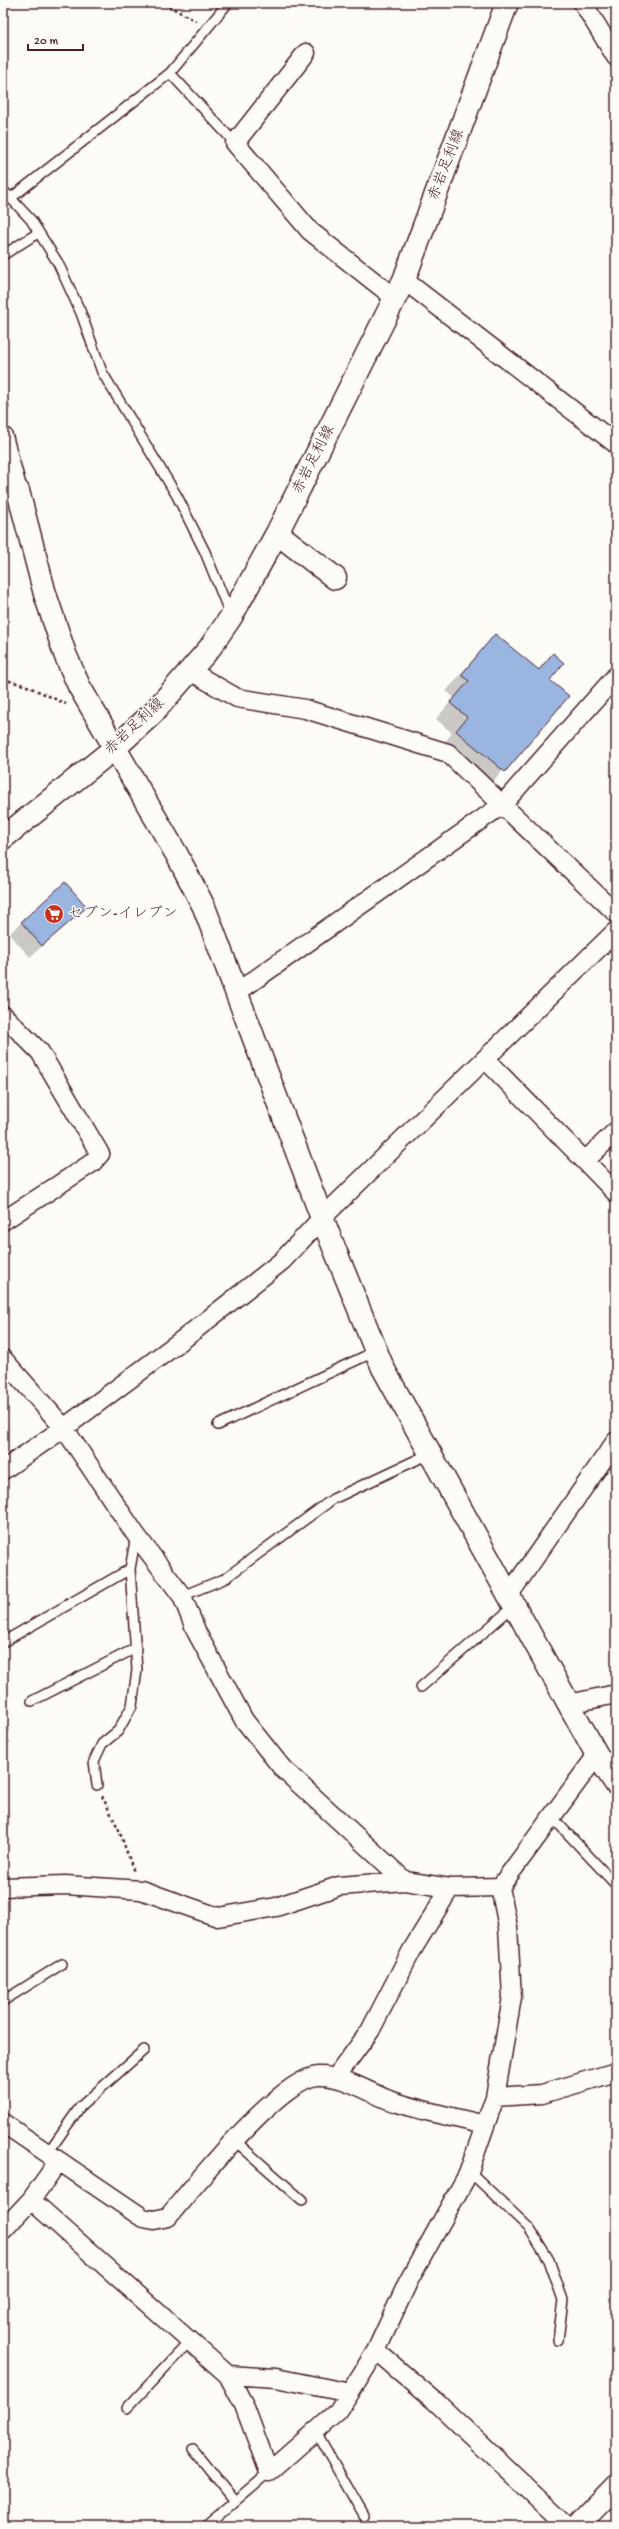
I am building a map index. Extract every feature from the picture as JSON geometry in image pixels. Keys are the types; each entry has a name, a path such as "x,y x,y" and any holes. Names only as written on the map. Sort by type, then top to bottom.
{"main road":[{"name":"赤岩足利線","path":"3,838 116,747 152,714 190,671 231,617 277,533 399,289 506,3"},
{"path":"18,491 54,623 74,673 90,705 116,747 177,855 204,907 322,1218 376,1351 429,1454 597,1756 616,1784"},
{"path":"277,533 335,578"},
{"path":"577,2526 616,2486"}],"street":[{"path":"583,3 616,57"},
{"path":"306,53 235,143 310,231 399,289 616,444"},
{"path":"3,436 18,491"},
{"path":"190,671 237,698 305,709 448,753 616,912"},
{"path":"236,992 502,805 616,676"},
{"path":"3,1470 64,1428 186,1337 282,1261 322,1218 616,931"},
{"path":"3,1015 40,1052 100,1154 92,1163 3,1221"},
{"path":"485,1059 616,1193"},
{"path":"585,1161 616,1131"},
{"path":"3,1359 64,1428 136,1535 182,1596 197,1633 244,1720 278,1763 405,1881"},
{"path":"511,1601 616,1441"},
{"path":"568,1704 616,1694"},
{"path":"31,2200 228,2375 244,2405 269,2472 338,2411 350,2393 376,2351 408,2282 469,2171 495,2098 512,1997 508,1927 500,1887 597,1756"},
{"path":"3,1887 65,1885 141,1890 218,1918 276,1906 339,1886 405,1881 450,1888 500,1887"},
{"path":"336,2077 370,2030 412,1950 450,1888"},
{"path":"495,2098 542,2094 616,2072"},
{"path":"3,2123 52,2158 144,2218 154,2220 168,2217 246,2127 296,2084 316,2076 336,2077 390,2100 485,2125"},
{"path":"3,2230 31,2200 52,2158"},
{"path":"376,2351 435,2401 567,2526"},
{"path":"228,2375 276,2378 350,2393"}],"lane":[{"path":"11,198 170,73 209,28 228,3"},
{"path":"170,73 235,143"},
{"path":"3,190 31,220 58,263 81,313 102,372 177,496 202,545 231,617"},
{"path":"3,255 38,233"},
{"path":"218,1425 376,1351"},
{"path":"182,1596 224,1579 333,1498 429,1454"},
{"path":"97,1785 94,1761 102,1744 118,1731 132,1706 137,1670 130,1569 136,1535"},
{"path":"3,1642 130,1569"},
{"path":"421,1687 511,1601"},
{"path":"32,1701 136,1648"},
{"path":"552,1817 616,1885"},
{"path":"3,2001 62,1964"},
{"path":"52,2158 80,2107 144,2050"},
{"path":"234,2140 302,2200"},
{"path":"469,2171 529,2228 550,2260 563,2300 558,2340"},
{"path":"127,2408 190,2341"},
{"path":"316,2432 364,2516"},
{"path":"193,2450 235,2501"},
{"path":"206,2526 269,2472"}],"path":[{"path":"163,3 209,28"},
{"path":"3,678 27,686 70,706 90,705"},
{"path":"97,1785 119,1830 141,1890"}],"building":[{"path":"495,634 539,670 553,653 564,663 550,680 569,696 505,772 456,731 467,717 450,703 469,681 461,675"},
{"name":"セブン-イレブン","path":"65,882 87,907 42,946 21,922"}],"waterway":[{"path":"3,391 7,407"}],"place":[{"name":"セブン-イレブン","path":"54,914"}]}
